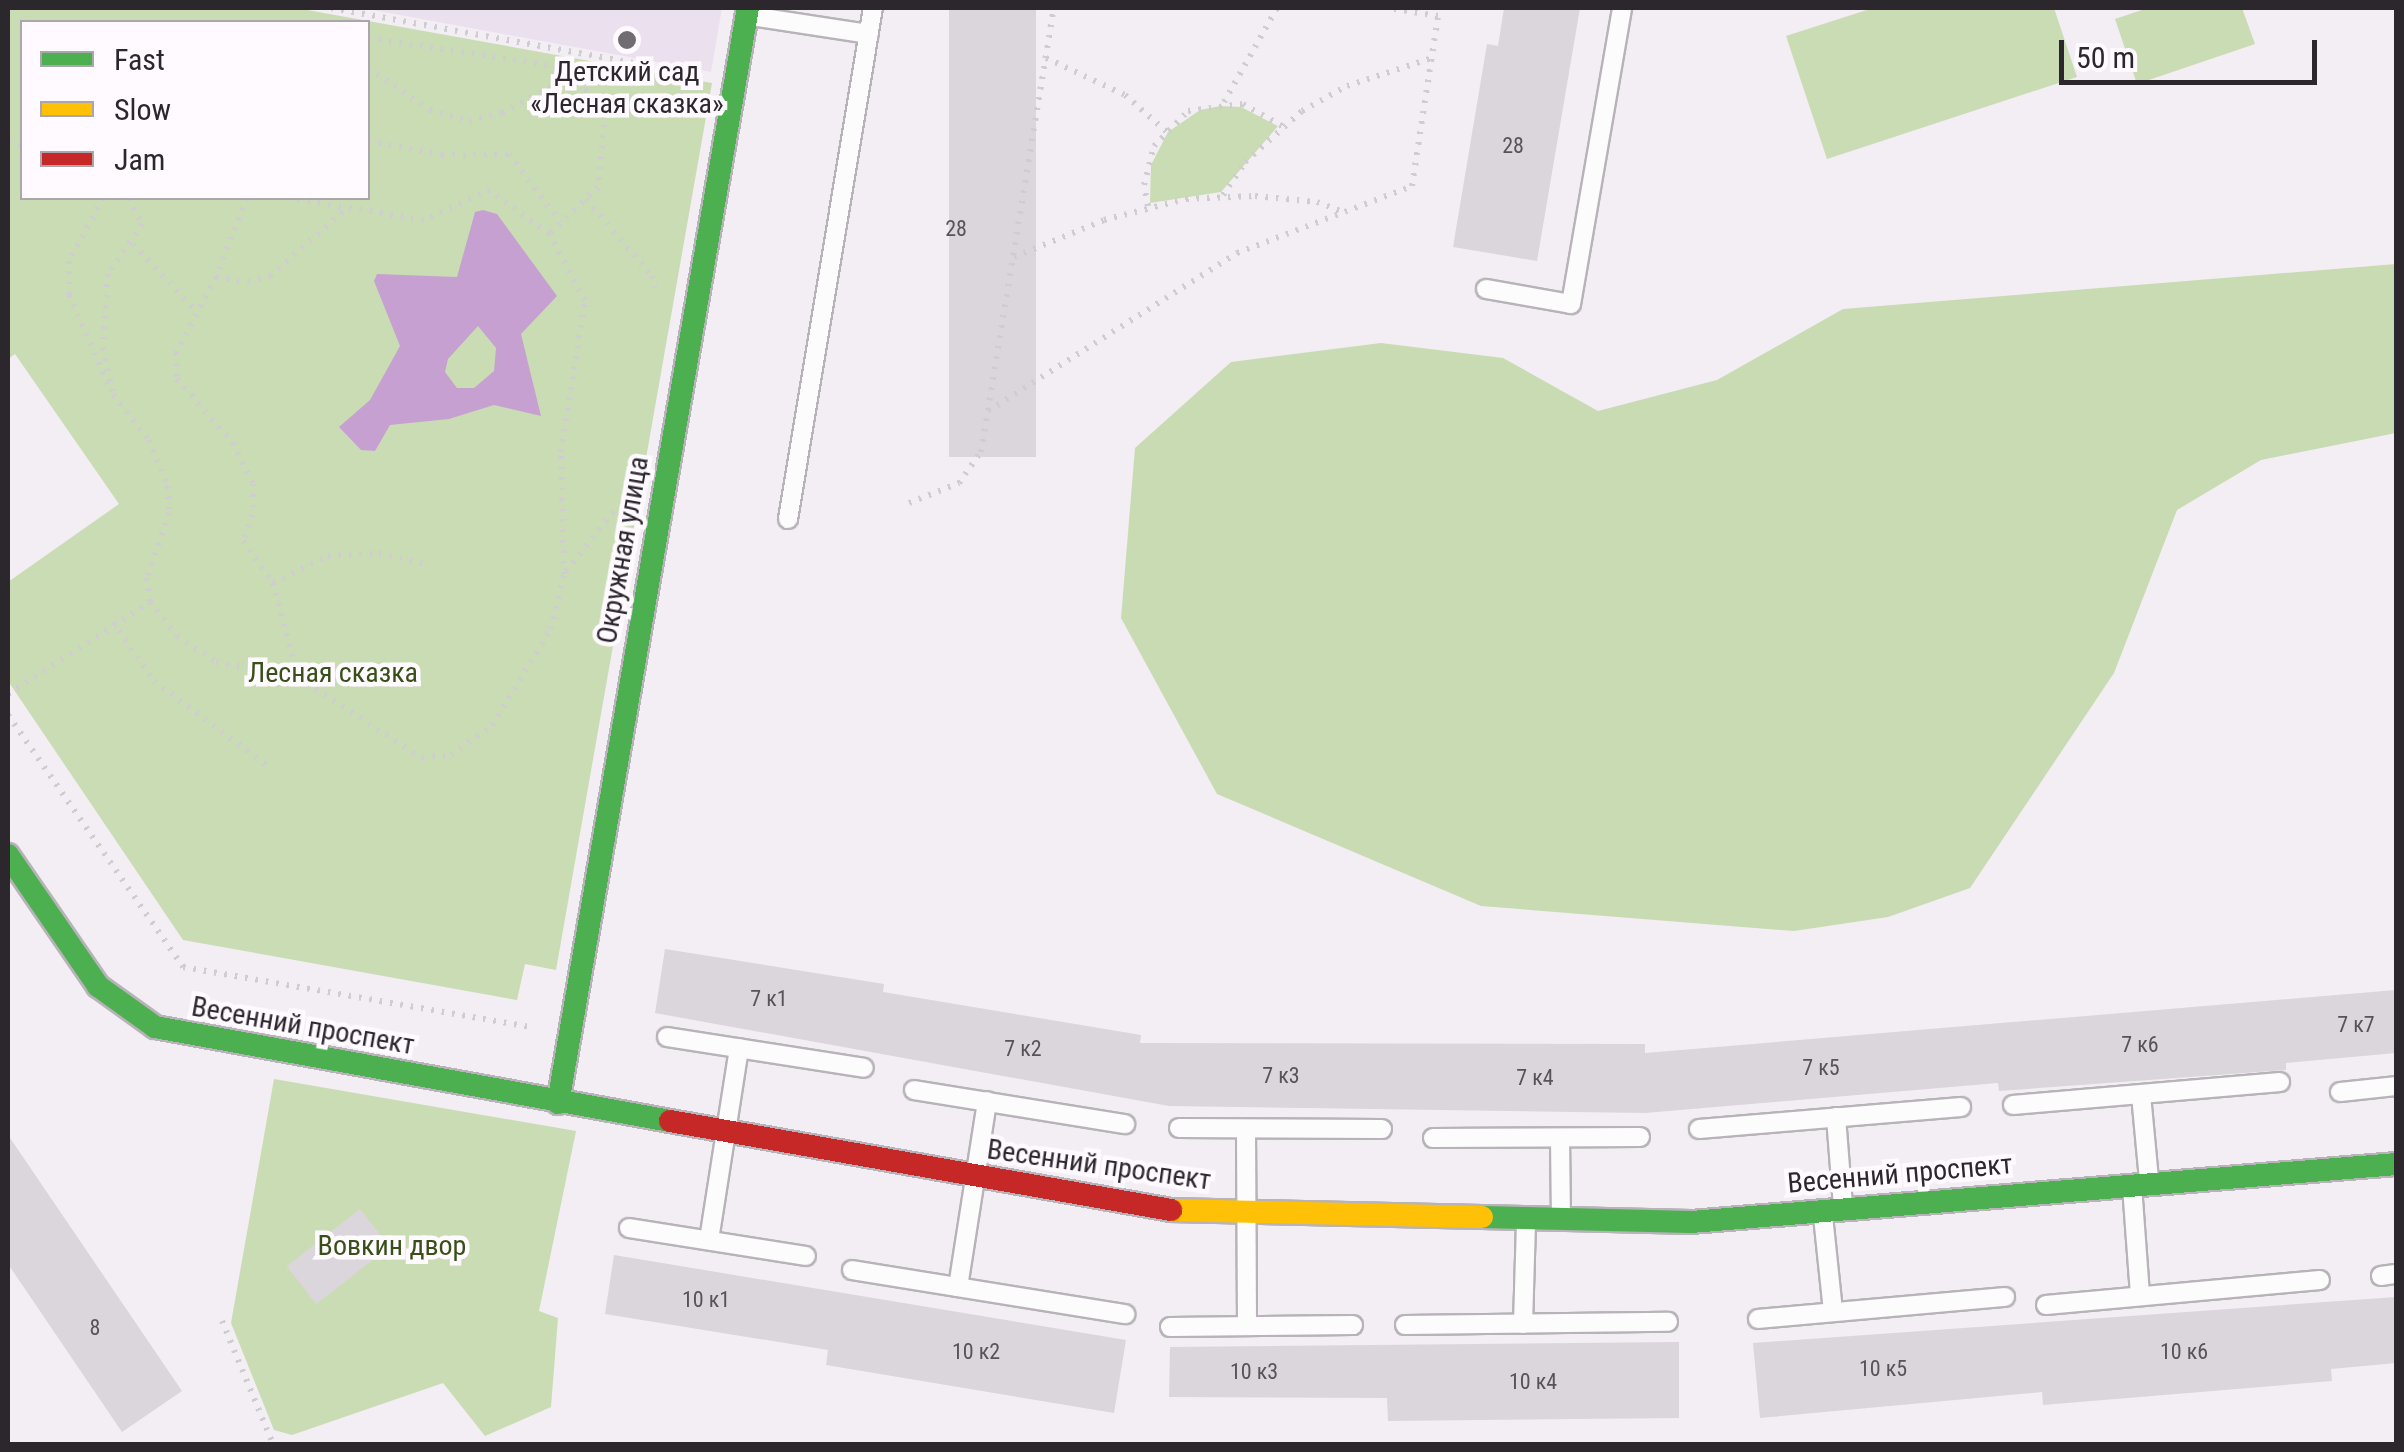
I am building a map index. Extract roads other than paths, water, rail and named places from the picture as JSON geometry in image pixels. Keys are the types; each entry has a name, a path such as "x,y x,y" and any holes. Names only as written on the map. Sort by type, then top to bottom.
{"street":[{"name":"Окружная улица","path":"558,1102 747,11"},
{"name":"Весенний проспект","path":"8,855 98,986 134,1018 184,1035 1157,1210 1691,1222 2396,1164"}],"lane":[{"path":"788,519 873,8"},
{"path":"1486,289 1572,304 1622,8"},
{"path":"747,11 869,34"},
{"path":"667,1037 864,1068"},
{"path":"709,1240 738,1048"},
{"path":"2013,1106 2280,1082"},
{"path":"2340,1092 2396,1086"},
{"path":"914,1090 1125,1124"},
{"path":"2140,1294 2141,1096"},
{"path":"958,1287 988,1102"},
{"path":"1699,1128 1960,1107"},
{"path":"1833,1311 1836,1117"},
{"path":"1179,1128 1382,1129"},
{"path":"1246,1130 1247,1324"},
{"path":"1433,1138 1640,1137"},
{"path":"1560,1138 1560,1218"},
{"path":"1522,1324 1526,1218"},
{"path":"629,1228 806,1256"},
{"path":"852,1270 1125,1314"},
{"path":"2046,1304 2320,1280"},
{"path":"1758,1320 2005,1297"},
{"path":"1406,1325 1668,1322"},
{"path":"1170,1327 1353,1325"}],"place":[{"name":"Детский сад «Лесная сказка»","path":"627,40"}],"park label":[{"name":"Лесная сказка","path":"333,673"},
{"name":"Вовкин двор","path":"392,1246"}]}
